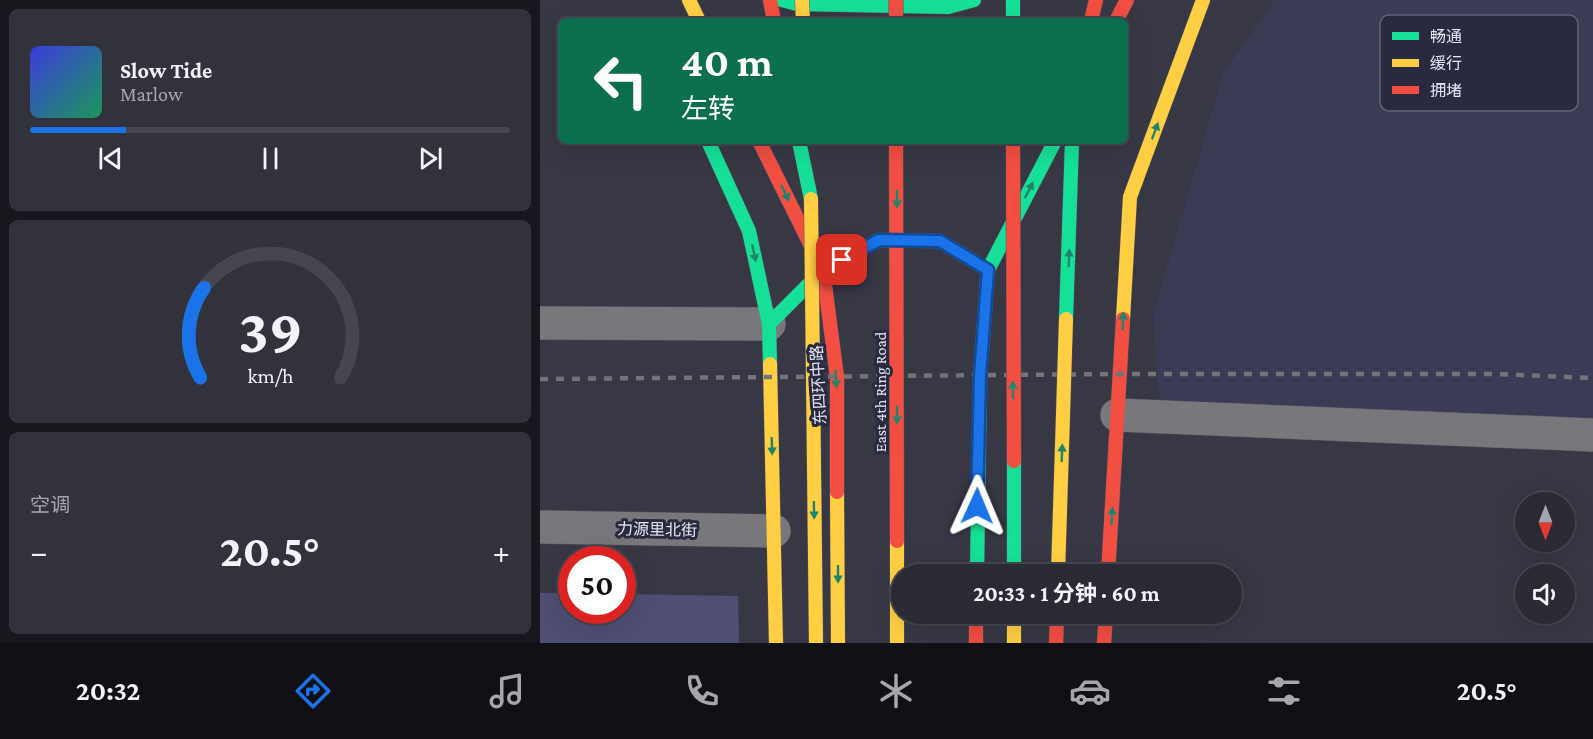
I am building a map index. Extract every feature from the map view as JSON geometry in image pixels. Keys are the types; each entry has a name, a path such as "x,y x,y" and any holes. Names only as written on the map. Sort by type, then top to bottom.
{"main road":[{"path":"679,0 682,18"},
{"path":"689,0 698,18"},
{"path":"770,0 773,18"},
{"path":"782,0 797,4 948,7 974,0"},
{"path":"802,0 803,18"},
{"path":"896,0 896,18"},
{"path":"1013,0 1013,18"},
{"path":"1092,18 1096,0"},
{"path":"1118,18 1127,0"},
{"path":"1109,564 1130,197 1203,0"},
{"path":"709,144 749,231 769,324 776,643"},
{"name":"东四环中路","path":"760,144 823,270 837,377 838,643"},
{"path":"800,144 811,200"},
{"path":"808,144 811,200 816,643"},
{"name":"East 4th Ring Road","path":"896,144 897,643"},
{"path":"1013,144 1014,564"},
{"path":"977,564 980,376 988,270 1053,144"},
{"path":"1058,564 1072,144"},
{"path":"769,324 823,270 879,240 940,241 988,270"},
{"path":"976,624 976,643"},
{"path":"1014,624 1014,643"},
{"path":"1056,643 1057,624"},
{"path":"1104,643 1105,624"}],"street":[{"path":"540,323 769,324"},
{"path":"1117,415 1593,435"},
{"name":"力源里北街","path":"540,527 774,531"}],"shaded area":[{"path":"1275,0 1593,0 1593,424 1160,407 1153,316 1223,74"},
{"path":"540,593 558,593 558,624 636,624 636,594 738,596 739,643 540,643"}],"railway":[{"path":"540,379 1120,374 1496,374 1593,378"}],"traffic: fast":[{"path":"782,0 797,4 948,7 974,0"},
{"path":"1013,0 1013,18"},
{"path":"709,144 749,231 769,324 770,364"},
{"path":"800,144 811,199"},
{"path":"977,564 980,376 988,270 1053,144"},
{"path":"1066,319 1072,144"},
{"path":"769,324 823,270 879,240 940,241 988,270"},
{"path":"1014,461 1014,564"}],"traffic: slow":[{"path":"689,0 698,18"},
{"path":"802,0 803,18"},
{"path":"1123,319 1130,197 1203,0"},
{"path":"811,199 816,643"},
{"path":"1058,564 1066,319"},
{"path":"770,364 776,643"},
{"path":"837,492 838,643"},
{"path":"897,541 897,643"},
{"path":"1014,624 1014,643"}],"traffic: jam":[{"path":"770,0 773,18"},
{"path":"896,0 896,18"},
{"path":"1092,18 1096,0"},
{"path":"1118,18 1127,0"},
{"path":"760,144 823,270 837,377 837,492"},
{"path":"896,144 897,541"},
{"path":"1013,144 1014,461"},
{"path":"1109,564 1123,319"},
{"path":"976,624 976,643"},
{"path":"1056,643 1057,624"},
{"path":"1104,643 1105,624"}],"route":[{"path":"842,260 879,240 940,241 988,270 980,376 977,506"}]}
